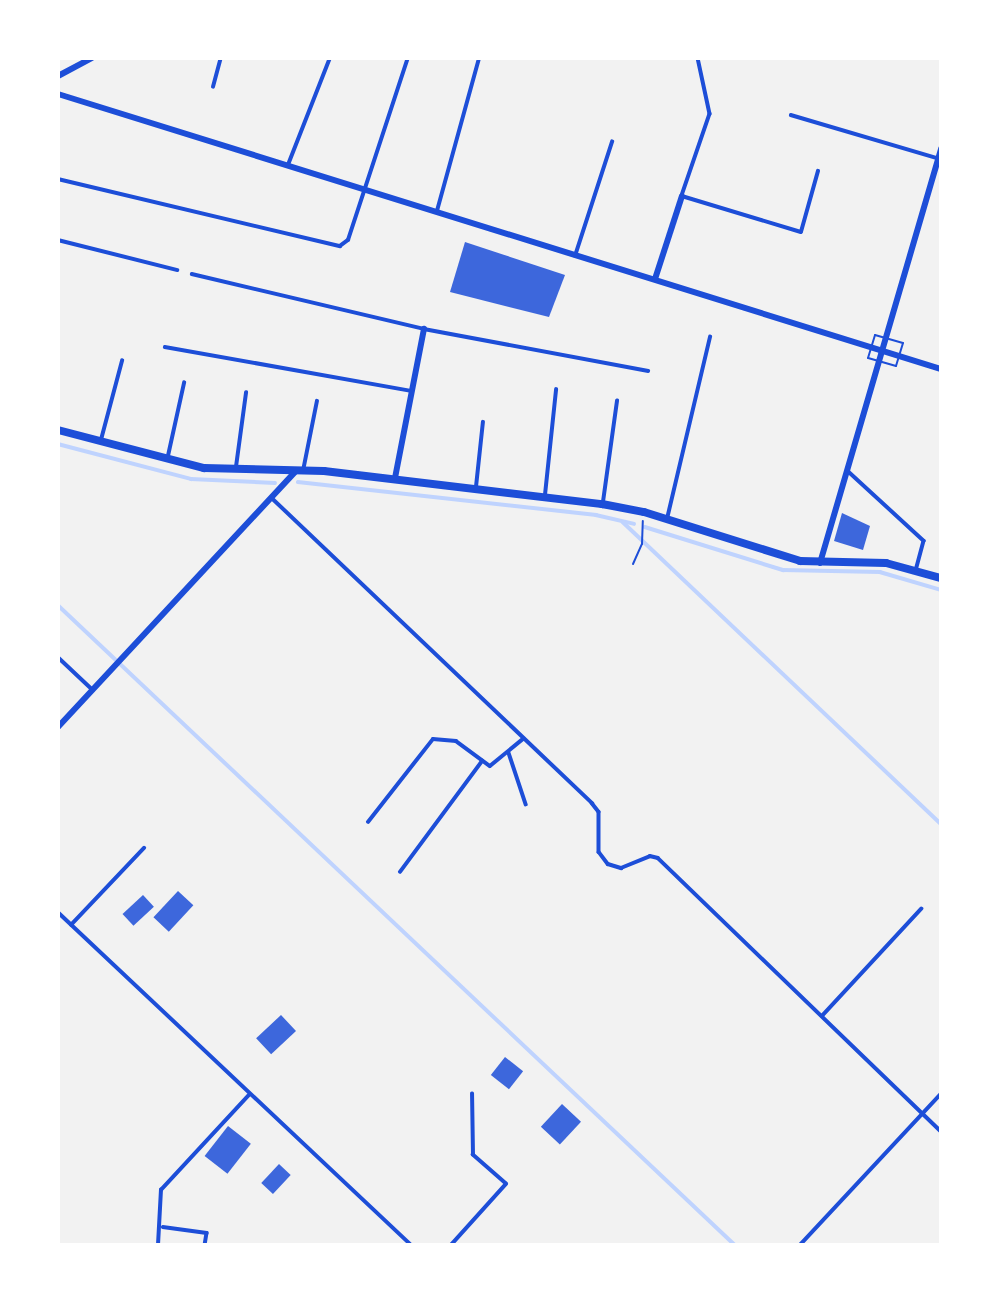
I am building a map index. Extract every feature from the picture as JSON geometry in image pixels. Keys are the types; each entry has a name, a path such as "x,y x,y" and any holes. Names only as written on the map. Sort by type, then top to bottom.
{"street":[{"path":"58,76 92,58"},
{"path":"58,94 941,369"},
{"path":"820,563 941,148"},
{"path":"656,279 681,196"},
{"path":"395,478 424,329"},
{"path":"58,430 167,459 236,470 299,471 395,478 603,504 643,512 754,549 820,563 886,563 941,578"},
{"path":"58,727 299,471"}],"lane":[{"path":"213,87 220,58"},
{"path":"288,165 330,58"},
{"path":"58,179 340,246 348,240 408,58"},
{"path":"436,212 478,58"},
{"path":"698,58 710,114 681,196 801,232 818,171"},
{"path":"791,115 939,158"},
{"path":"575,256 612,142"},
{"path":"58,240 177,270"},
{"path":"192,274 424,329 648,371"},
{"path":"666,520 710,337"},
{"path":"166,347 412,391"},
{"path":"101,442 121,361"},
{"path":"167,459 184,383"},
{"path":"545,495 556,390"},
{"path":"236,470 246,393"},
{"path":"299,471 317,401"},
{"path":"603,504 617,401"},
{"path":"476,487 483,422"},
{"path":"846,469 924,541 916,570"},
{"path":"273,499 592,803 599,812 599,852 608,864 621,868 650,856 658,858 941,1131"},
{"path":"58,657 93,690"},
{"path":"368,822 433,739 456,741 490,765 509,753 524,738"},
{"path":"509,753 526,804"},
{"path":"400,872 482,761"},
{"path":"71,925 144,848"},
{"path":"822,1016 921,909"},
{"path":"58,912 411,1245"},
{"path":"451,1245 506,1184 472,1155 472,1094"},
{"path":"800,1245 941,1094"},
{"path":"158,1245 163,1227 161,1190 249,1095"},
{"path":"163,1227 207,1233 205,1245"}],"path":[{"path":"633,564 642,544 643,512"}],"building":[{"path":"465,242 565,275 549,317 450,292"},
{"path":"842,513 870,526 863,550 834,541"},
{"path":"178,891 193,905 169,932 153,917"},
{"path":"143,895 154,907 133,926 123,914"},
{"path":"281,1015 296,1031 271,1054 256,1038"},
{"path":"505,1057 523,1071 509,1089 491,1075"},
{"path":"562,1104 581,1122 560,1144 541,1127"},
{"path":"228,1126 251,1144 227,1174 205,1156"},
{"path":"279,1164 291,1175 273,1194 261,1183"}],"waterway":[{"path":"58,444 191,479 275,483"},
{"path":"298,482 596,515 634,524"},
{"path":"623,522 941,824"},
{"path":"645,527 783,570 880,572 941,590"},
{"path":"58,605 735,1245"}]}
